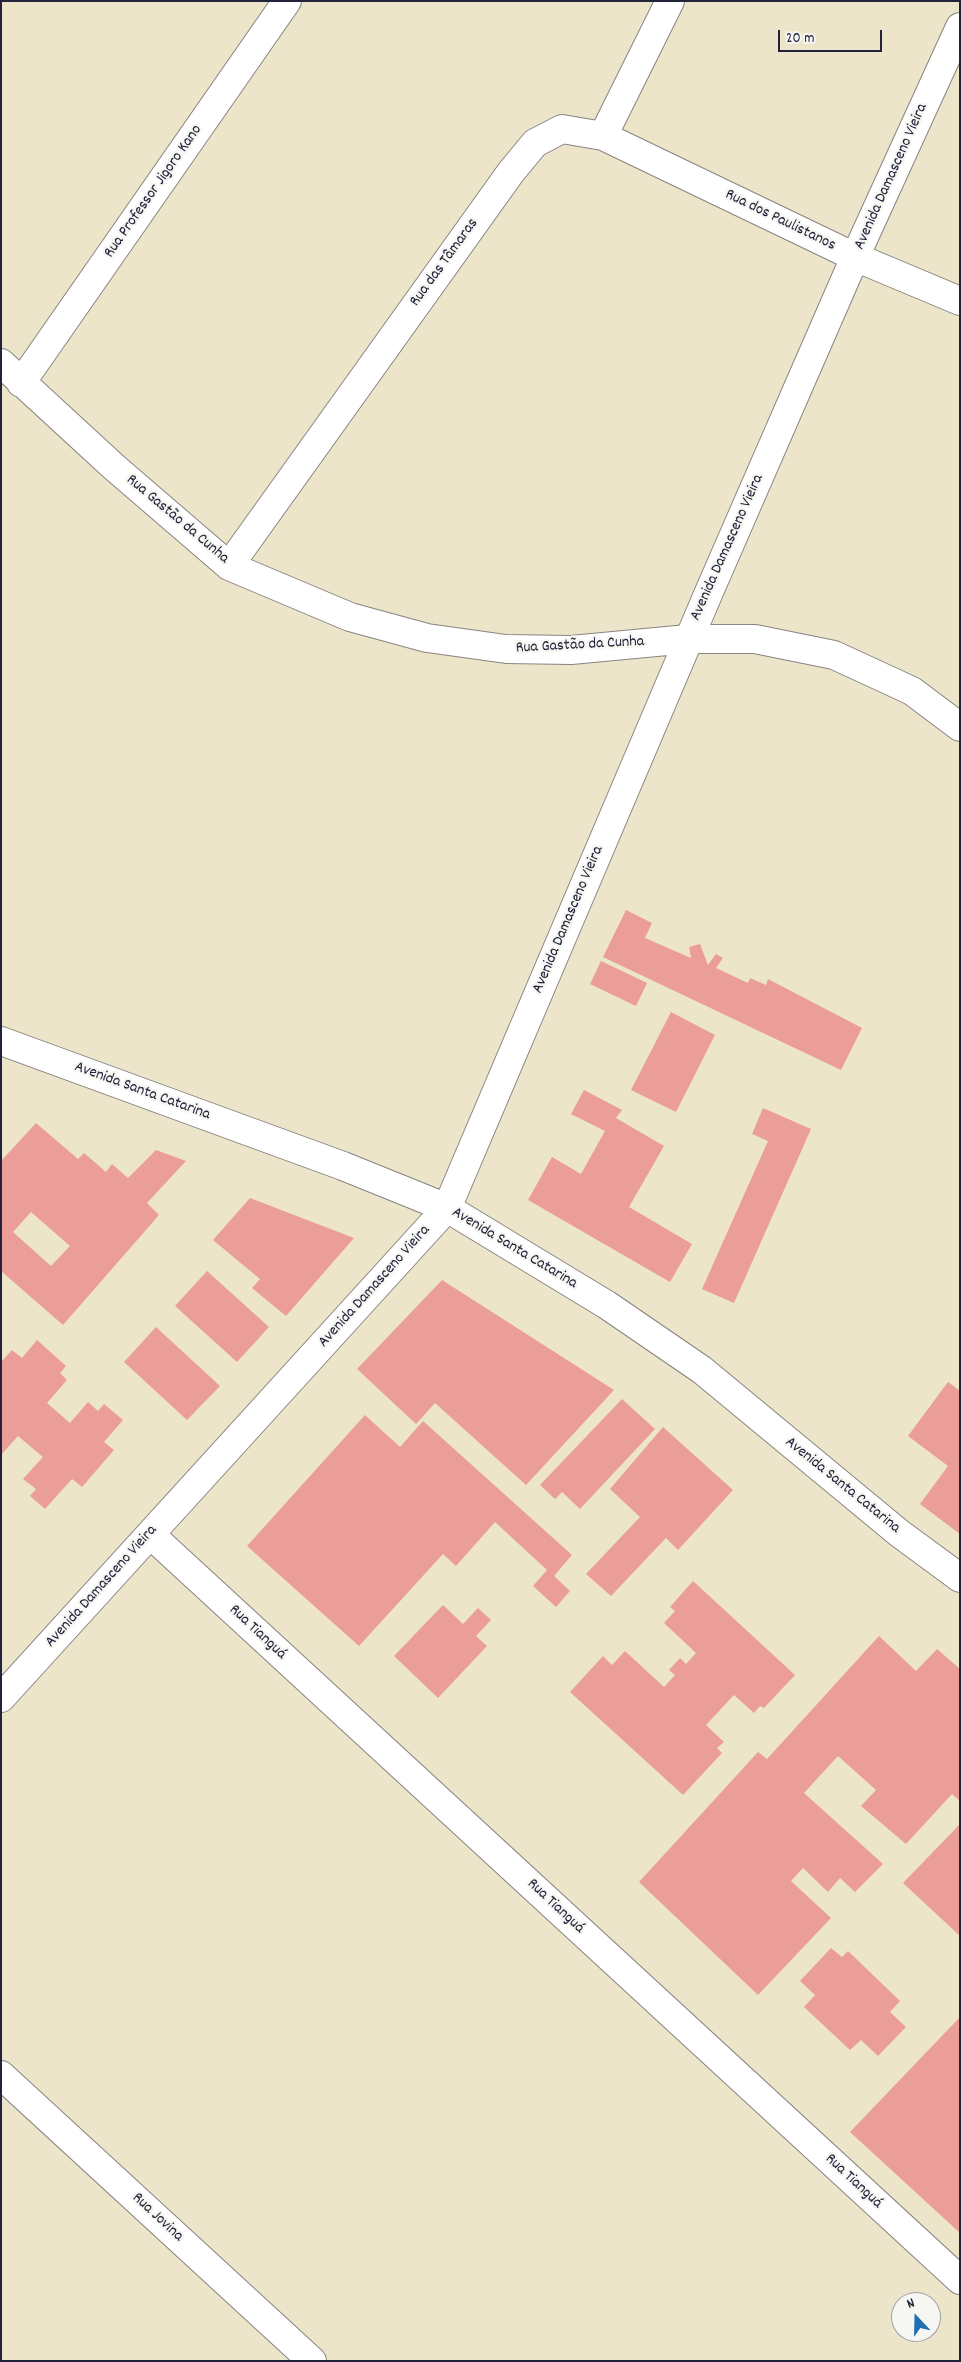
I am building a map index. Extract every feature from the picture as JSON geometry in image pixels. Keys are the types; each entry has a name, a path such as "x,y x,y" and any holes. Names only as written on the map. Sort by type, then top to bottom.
{"street":[{"name":"Rua Professor Jigoro Kano","path":"21,383 287,1"},
{"path":"603,136 670,1"},
{"name":"Avenida Damasceno Vieira","path":"1,1698 447,1208 688,640 855,258 960,27"},
{"name":"Rua das Tâmaras","path":"229,566 511,172 535,143 562,129 603,136"},
{"name":"Rua dos Paulistanos","path":"603,136 855,258 960,300"},
{"name":"Rua Gastão da Cunha","path":"1,363 114,467 229,566 350,617 428,638 506,649 561,650 688,640 755,639 834,654 912,691 960,727"},
{"name":"Avenida Santa Catarina","path":"1,1041 343,1166 447,1208 607,1305 702,1370 899,1533 960,1578"},
{"name":"Rua Tianguá","path":"151,1535 960,2280"},
{"name":"Rua Jovina","path":"1,2075 312,2361"}],"building":[{"path":"626,910 652,923 645,938 691,958 689,947 700,944 708,965 716,954 723,958 716,968 748,983 750,978 766,985 768,979 862,1028 841,1070 603,957"},
{"path":"601,961 647,983 636,1006 590,984"},
{"path":"671,1012 715,1035 676,1112 631,1090"},
{"path":"584,1090 622,1110 616,1118 664,1146 629,1207 692,1244 670,1282 528,1200 552,1157 581,1174 605,1131 571,1114"},
{"path":"763,1108 811,1129 734,1303 702,1289 768,1141 752,1134"},
{"path":"36,1123 78,1159 84,1153 106,1172 112,1164 128,1178 156,1150 186,1161 147,1203 159,1215 63,1325 1,1271 1,1161","holes":["31,1212 70,1246 51,1266 13,1232"]},
{"path":"250,1198 354,1238 286,1316 252,1288 260,1279 213,1240"},
{"path":"207,1271 269,1327 237,1362 175,1306"},
{"path":"442,1280 614,1390 526,1485 435,1403 416,1424 357,1369"},
{"path":"156,1327 220,1386 187,1420 124,1362"},
{"path":"37,1340 66,1366 60,1373 67,1380 47,1403 70,1423 88,1402 98,1411 104,1404 123,1420 104,1442 114,1450 82,1487 72,1479 45,1509 30,1496 36,1489 23,1479 43,1457 18,1436 1,1455 1,1362 12,1350 22,1358"},
{"path":"948,1382 960,1391 960,1534 920,1504 948,1466 908,1436"},
{"path":"622,1399 655,1429 580,1509 562,1492 555,1499 540,1485"},
{"path":"365,1415 400,1447 423,1421 572,1555 554,1576 570,1591 556,1607 533,1586 547,1570 495,1522 456,1566 443,1554 359,1646 247,1546"},
{"path":"663,1427 733,1490 678,1550 666,1538 611,1596 586,1574 640,1517 610,1489"},
{"path":"693,1581 795,1675 764,1708 760,1706 754,1713 734,1695 706,1725 724,1742 717,1748 722,1753 683,1795 570,1692 603,1656 612,1665 625,1651 664,1687 675,1675 669,1670 680,1658 686,1664 696,1653 664,1623 675,1611 670,1607"},
{"path":"443,1605 463,1624 478,1608 491,1620 476,1636 487,1646 438,1698 394,1656"},
{"path":"879,1636 916,1671 937,1649 960,1669 960,1801 952,1794 906,1844 861,1806 876,1790 838,1756 804,1793 883,1864 855,1892 840,1878 828,1892 803,1868 791,1881 831,1918 758,1995 639,1882 758,1752 767,1759"},
{"path":"960,1824 960,1936 903,1883"},
{"path":"831,1948 842,1957 848,1951 900,2001 890,2012 906,2027 878,2056 861,2040 850,2050 804,2007 815,1995 800,1981"},
{"path":"960,2017 960,2233 850,2132"}]}
